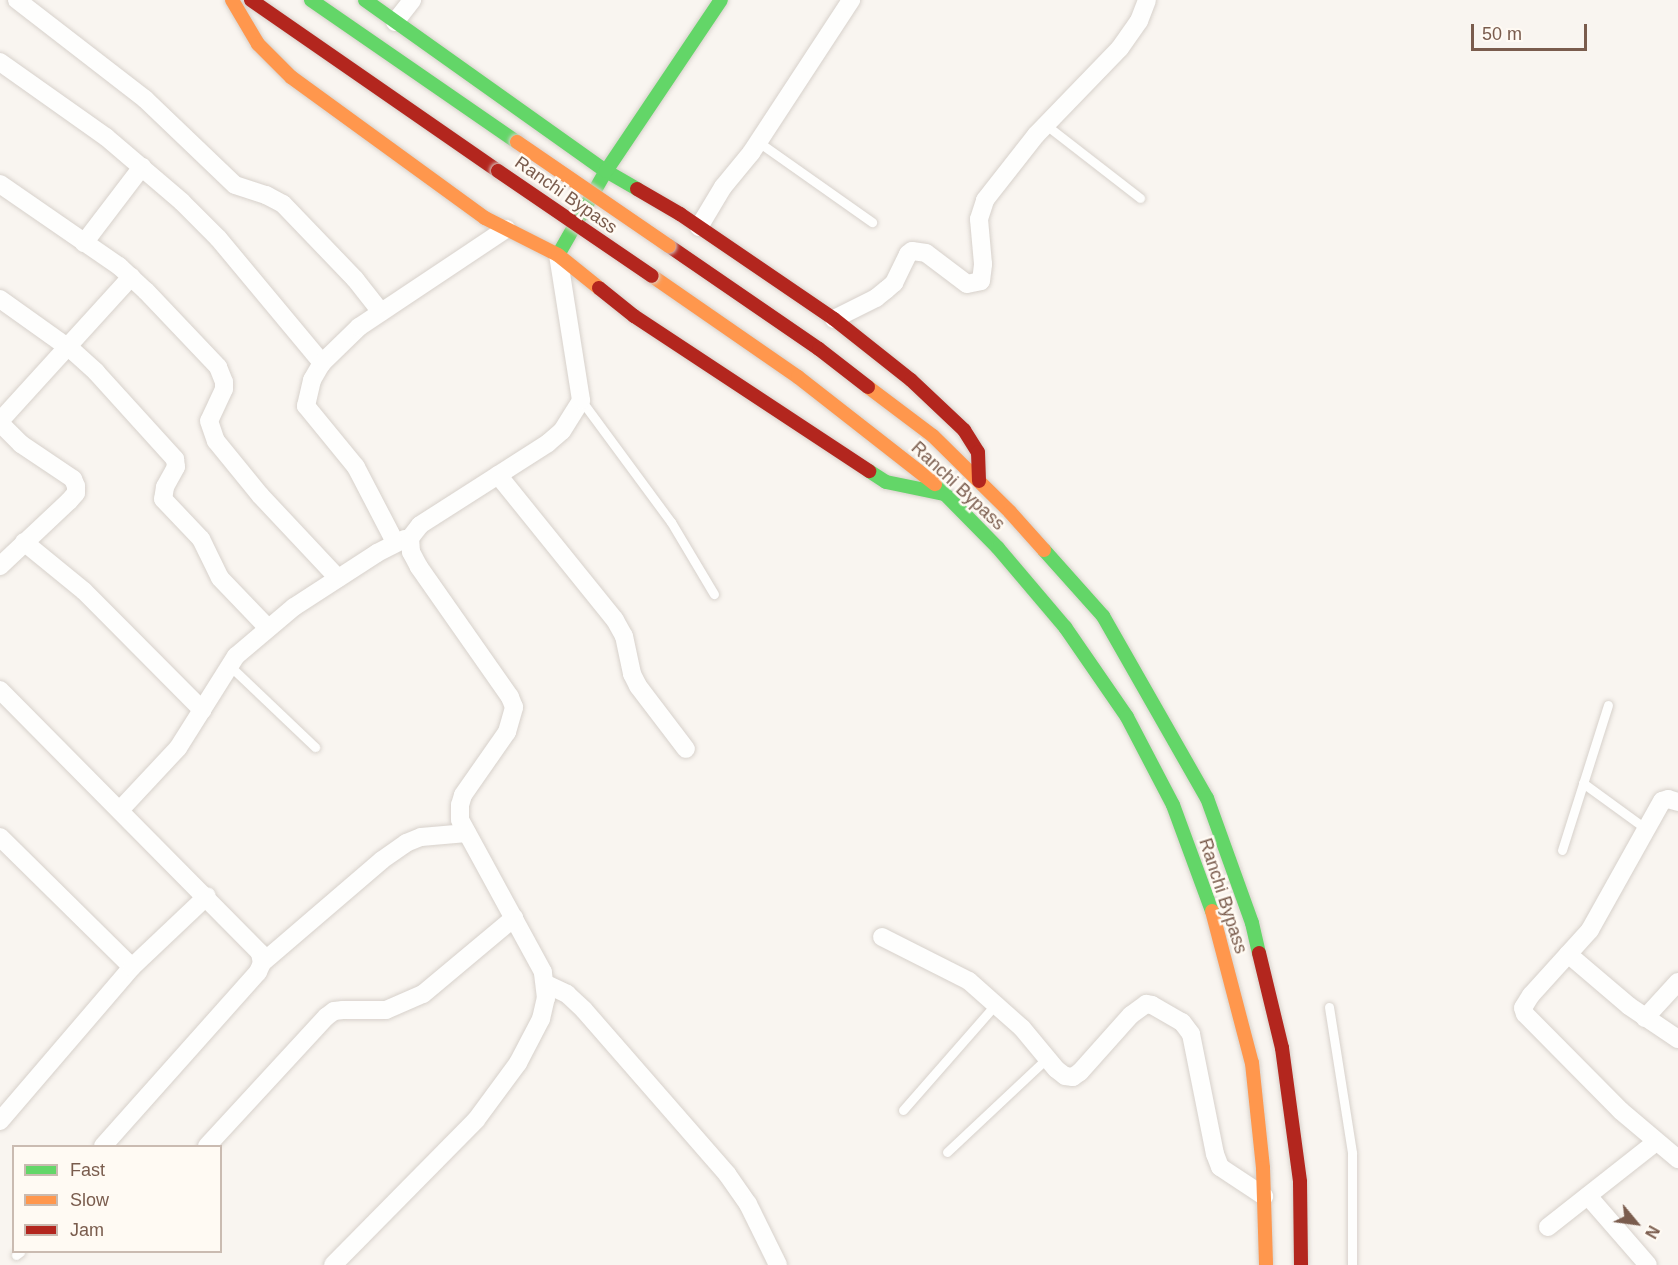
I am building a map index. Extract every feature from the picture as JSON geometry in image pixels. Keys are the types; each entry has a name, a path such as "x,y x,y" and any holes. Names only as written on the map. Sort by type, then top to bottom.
{"main road":[{"path":"232,0 258,44 291,78 485,218 558,255 598,290 634,316 886,482 946,495"},
{"name":"Ranchi Bypass","path":"251,0 798,377 887,444 946,495 998,548 1065,627 1126,717 1173,805 1218,926 1252,1064 1264,1196 1266,1265"},
{"name":"Ranchi Bypass","path":"311,0 669,246 847,371 933,436 979,481 1104,616 1207,798 1252,923 1282,1048 1300,1182 1301,1265"},
{"path":"365,0 606,171 699,227 834,319 911,380 964,430 978,452 979,481"},
{"path":"558,255 606,171 721,0"}],"street":[{"path":"17,0 145,99 235,185 266,195 283,204 355,279 381,312"},
{"path":"395,22 412,0"},
{"path":"699,227 723,187 758,141 851,0"},
{"path":"834,319 876,298 894,283 912,250 926,253 967,284 981,281 983,264 979,219 985,201 1046,125 1120,48 1139,21 1147,0"},
{"path":"0,62 106,137 142,167 218,238 322,363"},
{"path":"84,243 142,167"},
{"path":"0,184 131,277 210,358 222,375 224,389 209,420 216,441 260,495 338,578"},
{"path":"333,1265 476,1120 518,1063 536,1028 546,998 546,984 543,972 460,820 459,805 463,795 507,732 514,707 510,697 419,567 356,467 306,406 312,380 322,363 359,327 506,229"},
{"path":"120,810 178,748 229,665 268,628 338,578 403,540 420,525 562,431 580,400 558,255"},
{"path":"0,566 69,501 76,493 76,486 74,480 21,444 0,422 131,277"},
{"path":"0,299 69,348 96,372 175,459 176,468 165,487 163,499 201,539 220,578 268,628"},
{"path":"498,475 615,620 624,636 632,674 638,686 686,749"},
{"path":"24,543 84,591 202,710"},
{"path":"0,690 207,896 261,953 258,972 104,1145"},
{"path":"1678,802 1668,799 1662,801 1590,930 1523,1008 1525,1014 1621,1111 1678,1159"},
{"path":"261,963 382,860 406,843 421,837 467,833"},
{"path":"0,837 132,968"},
{"path":"0,1121 132,968 207,896"},
{"path":"208,1145 334,1011 386,1010 423,994 513,918"},
{"path":"882,937 969,981 1022,1029 1065,1076 1073,1077 1131,1015 1146,1004 1182,1022 1191,1034 1217,1160 1227,1172 1264,1196"},
{"path":"1568,954 1645,1018 1678,1039"},
{"path":"1645,1018 1678,982"},
{"path":"546,984 567,994 585,1010 726,1174 748,1204 778,1265"},
{"path":"1548,1227 1656,1142"},
{"path":"1588,1196 1648,1265"}],"lane":[{"path":"1046,125 1140,198"},
{"path":"758,141 872,222"},
{"path":"580,400 671,522 714,594"},
{"path":"229,665 315,747"},
{"path":"1562,850 1608,705"},
{"path":"1583,783 1646,829"},
{"path":"903,1110 995,1005"},
{"path":"1329,1007 1352,1153 1352,1265"},
{"path":"947,1152 1047,1058"}],"traffic: fast":[{"path":"311,0 517,142"},
{"path":"365,0 606,171 637,189"},
{"path":"558,255 606,171 721,0"},
{"path":"869,471 886,482 944,494"},
{"path":"935,484 998,548 1065,627 1127,717 1173,805 1212,911"},
{"path":"1044,550 1103,616 1207,798 1252,923 1259,953"}],"traffic: slow":[{"path":"232,0 258,44 291,77 485,218 558,255 599,288"},
{"path":"517,142 669,246"},
{"path":"652,276 798,377 935,484"},
{"path":"868,387 933,436 1010,512 1044,550"},
{"path":"1212,911 1252,1063 1263,1168 1266,1265"}],"traffic: jam":[{"path":"251,0 498,171"},
{"path":"498,171 652,276"},
{"path":"637,189 680,214 834,319 911,380 964,430 978,452 979,481"},
{"path":"669,246 819,349 868,387"},
{"path":"599,288 634,316 869,471"},
{"path":"1259,953 1282,1048 1300,1182 1301,1265"}]}
